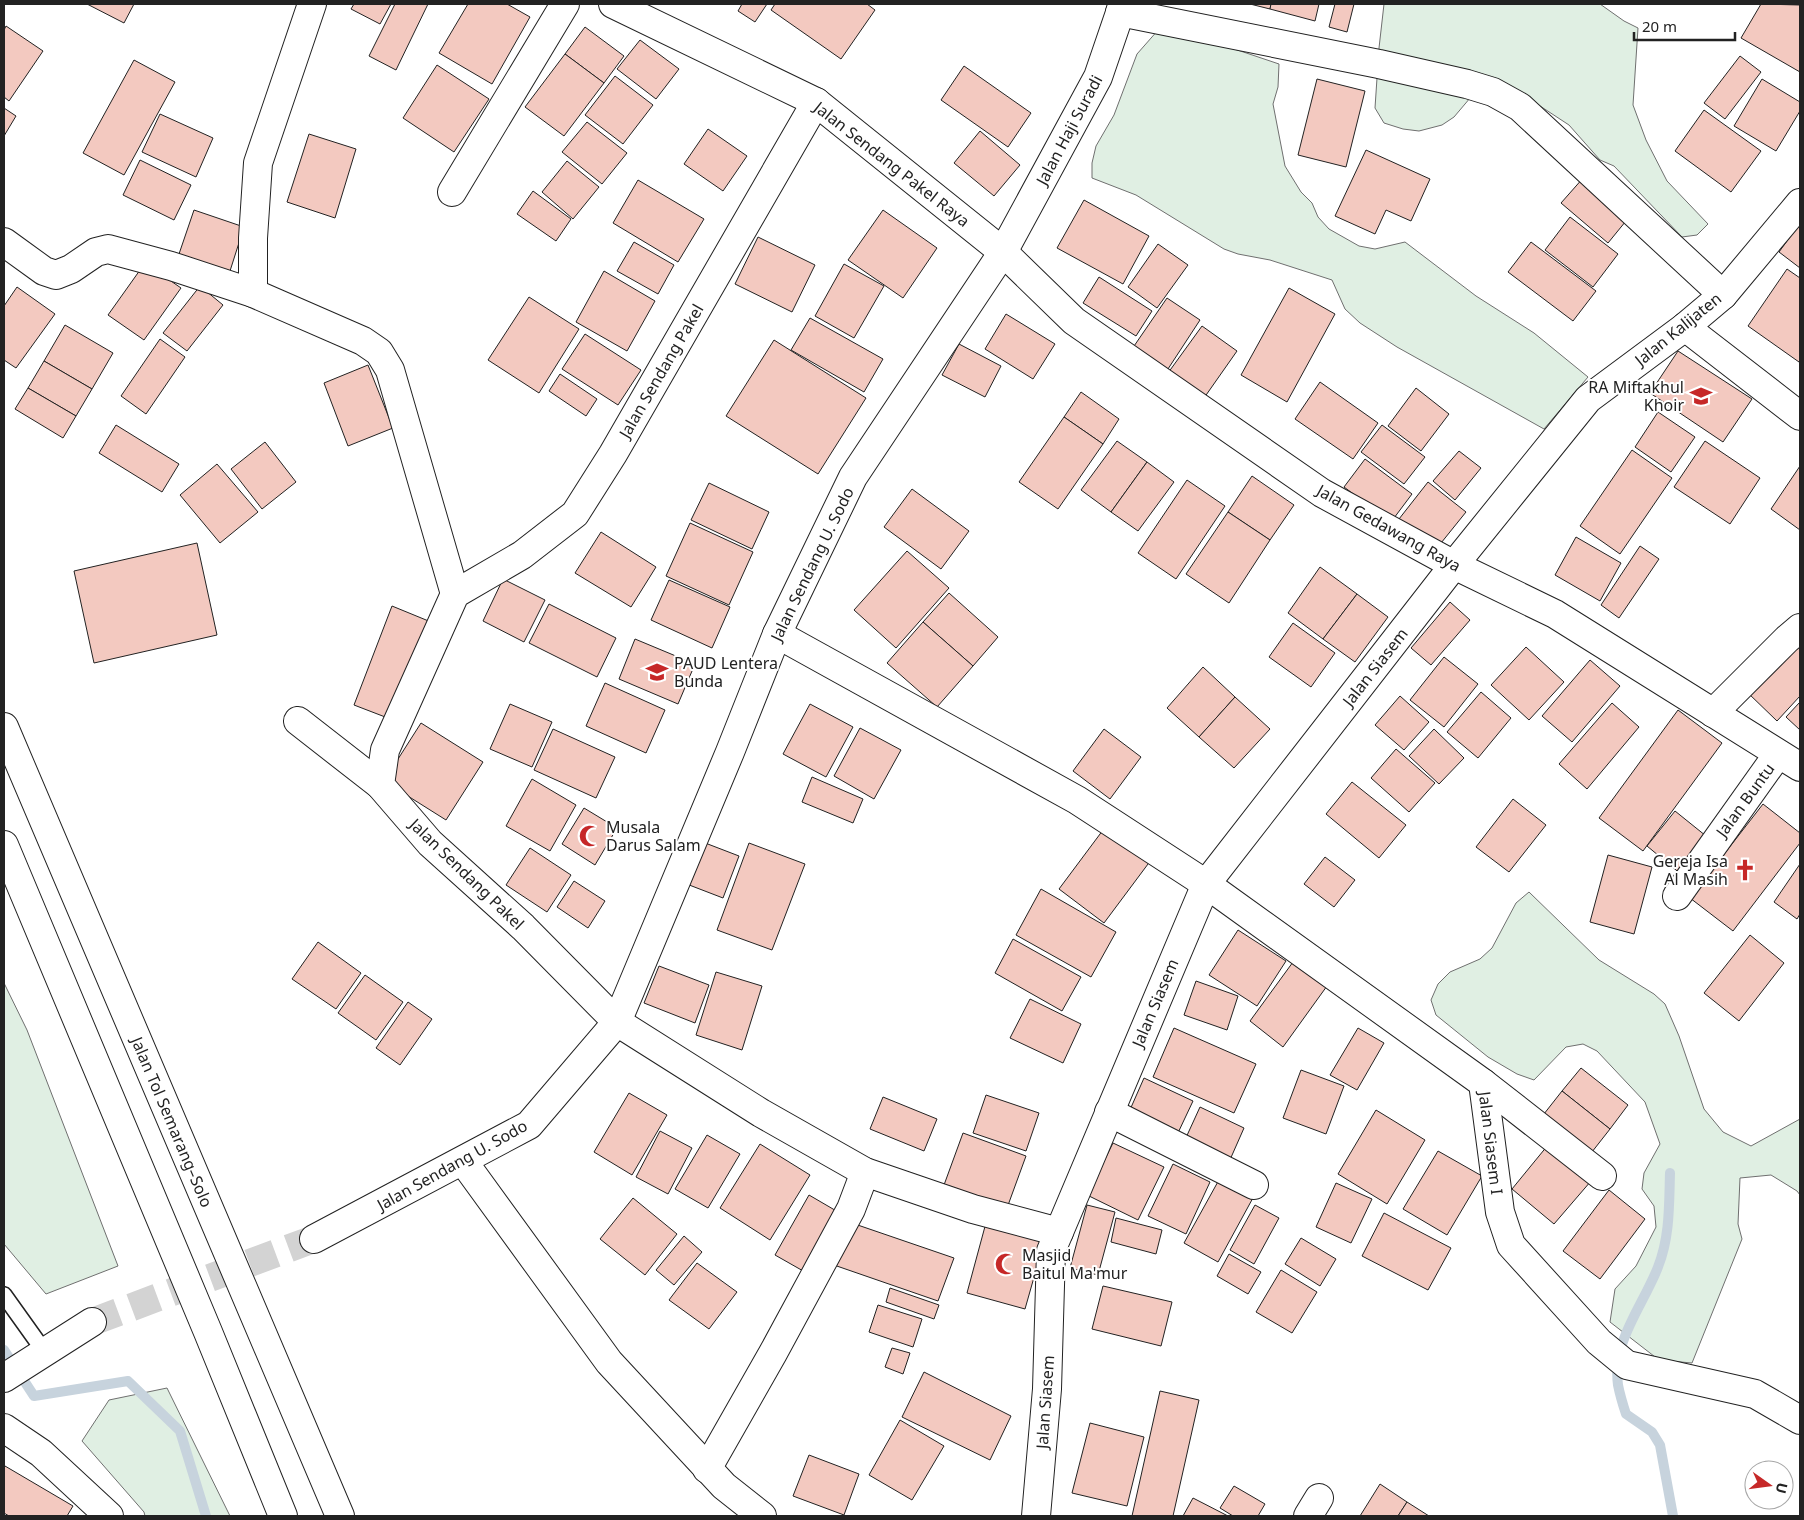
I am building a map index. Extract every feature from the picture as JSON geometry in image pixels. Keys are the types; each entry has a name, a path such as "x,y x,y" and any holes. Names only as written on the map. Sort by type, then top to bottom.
{"main road":[{"path":"253,292 253,238 258,163 312,4"},
{"path":"452,192 565,4"},
{"name":"Jalan Sendang Pakel Raya","path":"613,4 816,102 1004,252"},
{"path":"1122,8 1379,64 1467,84 1493,92 1520,107 1722,295"},
{"name":"Jalan Haji Suradi","path":"1004,252 1098,77 1122,8"},
{"name":"Jalan Sendang Pakel","path":"455,594 522,555 575,514 613,454 816,102"},
{"name":"Jalan Kalijaten","path":"1454,565 1588,399 1685,327 1722,295 1800,203"},
{"path":"4,242 44,271 56,275 71,269 96,252 108,249 171,266 253,292 363,341 379,352 390,370 455,594 385,750 380,785"},
{"name":"Jalan Gedawang Raya","path":"1004,252 1074,321 1322,493 1454,565 1555,614 1789,761"},
{"name":"Jalan Sendang U. Sodo","path":"314,1239 529,1125 617,1022 777,634 853,477 1004,252"},
{"path":"1685,327 1800,416"},
{"name":"Jalan Siasem","path":"1036,1516 1047,1389 1051,1251 1206,884 1454,565"},
{"path":"1713,713 1800,628"},
{"name":"Jalan Siasem I","path":"777,634 1077,800 1206,884 1483,1082 1500,1212 1511,1245 1600,1342 1627,1365 1755,1394 1800,1420"},
{"name":"Jalan Sendang Pakel","path":"298,721 380,785 430,842 523,927 617,1022 761,1113 865,1172 973,1209 1059,1232"},
{"name":"Jalan Tol Semarang–Solo","path":"4,727 340,1516"},
{"name":"Jalan Buntu","path":"1677,896 1789,761"},
{"path":"4,846 283,1516"},
{"path":"1483,1082 1602,1176"},
{"path":"1109,1112 1254,1185"},
{"path":"462,1161 610,1362 707,1469 724,1486 762,1516"},
{"path":"707,1469 851,1210 865,1172"},
{"path":"4,1378 92,1322"},
{"path":"4,1428 41,1453 109,1516"}],"lane":[{"path":"4,1296 37,1356"}],"green space":[{"path":"1384,4 1600,4 1624,21 1638,28 1633,105 1646,140 1667,181 1708,224 1697,235 1682,237 1614,166 1600,160 1569,125 1508,85 1476,91 1454,117 1442,125 1419,131 1403,129 1384,123 1375,108"},
{"path":"1159,29 1175,29 1279,64 1278,87 1273,104 1285,166 1301,192 1312,203 1318,217 1329,229 1359,246 1375,249 1405,242 1476,296 1534,333 1588,377 1544,429 1397,347 1360,323 1345,309 1332,280 1270,260 1238,254 1224,249 1136,195 1092,178 1092,163 1096,146 1114,115 1137,54"},
{"path":"1529,892 1599,960 1654,994 1665,1004 1679,1036 1704,1109 1723,1132 1751,1146 1800,1119 1800,1195 1797,1191 1771,1175 1740,1178 1738,1224 1742,1239 1692,1363 1659,1360 1610,1322 1615,1289 1636,1266 1656,1227 1654,1206 1642,1189 1644,1173 1660,1144 1645,1102 1597,1051 1583,1044 1566,1047 1534,1080 1517,1074 1488,1057 1436,1015 1431,1000 1438,984 1450,972 1480,959 1492,948 1516,903"},
{"path":"4,983 27,1030 118,1266 46,1294 4,1244"},
{"path":"167,1388 230,1516 145,1516 144,1512 82,1441 109,1400"}],"building":[{"path":"87,4 134,4 124,23"},
{"path":"354,4 391,4 380,24 351,9"},
{"path":"395,4 428,4 396,70 369,56"},
{"path":"468,4 507,4 530,17 492,84 439,53"},
{"path":"742,4 767,4 755,22 738,11"},
{"path":"775,4 867,4 875,10 841,59 771,10"},
{"path":"1250,4 1271,4 1270,9"},
{"path":"1271,4 1319,4 1315,21 1270,9"},
{"path":"1335,4 1354,4 1347,32 1329,27"},
{"path":"1761,4 1800,5 1800,72 1741,38"},
{"path":"6,26 43,51 9,101 4,97 4,30"},
{"path":"585,27 624,56 604,83 565,54"},
{"path":"640,40 679,69 656,99 617,69"},
{"path":"565,54 604,83 564,136 525,107"},
{"path":"1740,56 1761,72 1725,119 1704,103"},
{"path":"134,60 175,82 124,175 83,153"},
{"path":"437,65 489,99 454,152 403,118"},
{"path":"964,66 1031,113 1008,147 941,100"},
{"path":"615,76 653,105 623,144 585,115"},
{"path":"1317,79 1365,91 1346,167 1298,155"},
{"path":"1762,79 1800,102 1800,111 1776,151 1734,126"},
{"path":"4,108 16,116 4,136"},
{"path":"1704,110 1761,151 1731,192 1675,151"},
{"path":"160,114 213,138 196,177 142,152"},
{"path":"587,122 627,153 602,184 562,152"},
{"path":"708,129 747,156 723,191 684,164"},
{"path":"980,131 1020,165 994,196 954,163"},
{"path":"309,134 356,149 335,218 287,202"},
{"path":"1366,150 1430,179 1411,221 1386,210 1375,234 1335,216"},
{"path":"140,160 191,185 174,220 123,195"},
{"path":"567,161 599,187 573,219 542,192"},
{"path":"1584,177 1630,216 1608,243 1561,203"},
{"path":"638,180 704,219 678,262 613,223"},
{"path":"533,191 571,219 556,241 517,214"},
{"path":"1084,200 1149,236 1123,284 1057,248"},
{"path":"194,210 244,227 230,271 179,254"},
{"path":"883,210 937,248 903,298 848,260"},
{"path":"1570,217 1618,254 1593,287 1545,250"},
{"path":"1800,223 1800,268 1779,252"},
{"path":"758,237 815,265 792,312 735,284"},
{"path":"634,242 674,265 658,294 617,271"},
{"path":"1531,242 1596,291 1573,321 1508,272"},
{"path":"1158,244 1188,265 1157,308 1128,287"},
{"path":"145,263 181,288 144,340 108,315"},
{"path":"844,264 884,286 854,338 815,316"},
{"path":"1787,269 1800,278 1799,362 1748,326"},
{"path":"604,271 655,301 627,351 576,322"},
{"path":"1099,277 1152,311 1136,336 1083,303"},
{"path":"200,286 223,305 187,351 163,333"},
{"path":"17,287 55,314 16,368 4,360 4,306"},
{"path":"1289,288 1335,314 1287,402 1241,375"},
{"path":"529,297 579,329 539,393 488,360"},
{"path":"1167,298 1200,320 1166,372 1132,349"},
{"path":"1006,314 1055,344 1033,379 985,349"},
{"path":"810,318 883,359 864,392 791,350"},
{"path":"65,325 113,353 92,389 44,361"},
{"path":"1202,326 1237,351 1204,398 1168,373"},
{"path":"585,334 641,370 618,405 562,369"},
{"path":"160,339 185,357 146,414 121,396"},
{"path":"774,340 866,398 818,474 726,416"},
{"path":"959,344 1001,366 985,397 942,375"},
{"name":"RA Miftakhul Khoir","path":"1678,351 1752,399 1723,442 1650,393"},
{"path":"44,361 92,389 76,416 28,388"},
{"path":"368,365 393,428 348,446 324,383"},
{"path":"560,374 597,399 586,416 549,391"},
{"path":"1320,382 1378,423 1353,459 1295,419"},
{"path":"28,388 76,416 63,438 15,409"},
{"path":"1416,388 1449,414 1421,451 1388,426"},
{"path":"1081,392 1119,419 1103,444 1064,417"},
{"path":"1658,412 1695,437 1671,472 1635,447"},
{"path":"1064,417 1103,444 1058,509 1019,482"},
{"path":"116,425 179,464 162,492 99,453"},
{"path":"1382,425 1425,457 1404,484 1361,452"},
{"path":"1117,441 1147,462 1111,512 1081,490"},
{"path":"1705,441 1760,478 1730,524 1674,487"},
{"path":"265,442 296,482 262,509 231,469"},
{"path":"1632,450 1672,478 1620,554 1580,526"},
{"path":"1459,451 1481,468 1455,500 1433,481"},
{"path":"1365,459 1412,494 1391,522 1344,487"},
{"path":"1147,462 1174,482 1138,531 1111,512"},
{"path":"217,464 258,512 220,543 180,495"},
{"path":"1800,466 1800,530 1771,509"},
{"path":"1252,476 1294,505 1270,540 1228,512"},
{"path":"1187,480 1225,506 1176,579 1138,553"},
{"path":"1428,482 1466,512 1437,548 1399,519"},
{"path":"709,483 769,512 752,549 691,520"},
{"path":"912,489 969,531 941,569 884,527"},
{"path":"1228,512 1270,540 1229,603 1186,574"},
{"path":"690,523 753,552 729,605 666,576"},
{"path":"601,532 656,567 631,607 575,573"},
{"path":"1576,537 1621,563 1600,601 1555,575"},
{"path":"197,543 217,635 94,663 74,571"},
{"path":"1640,546 1659,559 1619,618 1601,605"},
{"path":"907,551 949,588 896,648 854,610"},
{"path":"1320,567 1357,594 1323,639 1288,613"},
{"path":"503,579 545,600 524,642 483,621"},
{"path":"669,580 730,607 712,648 651,620"},
{"path":"949,593 998,637 973,666 923,622"},
{"path":"1357,594 1388,617 1355,662 1323,639"},
{"path":"1450,602 1470,620 1431,665 1411,648"},
{"path":"549,604 616,638 597,677 529,643"},
{"path":"392,606 431,622 393,720 354,705"},
{"path":"923,622 973,666 937,707 887,663"},
{"path":"1293,623 1335,653 1311,687 1269,657"},
{"name":"PAUD Lentera Bunda","path":"635,639 695,664 678,704 619,679"},
{"path":"1800,644 1800,696 1777,721 1747,692"},
{"path":"1526,647 1564,682 1529,720 1491,685"},
{"path":"1444,657 1478,684 1444,727 1410,700"},
{"path":"1590,660 1620,686 1572,742 1542,716"},
{"path":"1203,667 1235,697 1199,737 1167,708"},
{"path":"605,683 665,710 646,753 586,726"},
{"path":"1481,692 1511,718 1478,758 1447,732"},
{"path":"1400,696 1429,722 1404,750 1375,725"},
{"path":"1235,697 1270,729 1234,768 1199,737"},
{"path":"1800,702 1800,730 1786,717"},
{"path":"1612,703 1639,727 1587,789 1559,764"},
{"path":"510,704 552,722 532,767 490,749"},
{"path":"810,704 853,727 826,777 783,754"},
{"path":"1678,710 1722,743 1643,851 1599,818"},
{"path":"421,723 483,762 446,820 384,781"},
{"path":"860,728 901,750 874,799 834,776"},
{"path":"553,729 615,757 596,798 534,770"},
{"path":"1104,729 1141,757 1110,799 1073,771"},
{"path":"1434,729 1464,758 1439,784 1409,756"},
{"path":"1396,749 1435,783 1409,812 1371,778"},
{"path":"812,777 863,799 853,823 802,802"},
{"path":"532,779 576,805 550,851 506,826"},
{"path":"1352,782 1406,825 1379,858 1326,814"},
{"path":"1513,799 1546,825 1509,872 1476,847"},
{"name":"Gereja Isa Al Masih","path":"1763,804 1800,833 1800,843 1733,931 1690,898"},
{"name":"Musala Darus Salam","path":"584,808 617,828 595,865 562,844"},
{"path":"1675,811 1711,840 1682,875 1647,846"},
{"path":"1106,826 1151,860 1104,923 1059,889"},
{"path":"700,841 739,856 723,898 684,883"},
{"path":"749,843 805,864 772,950 717,930"},
{"path":"530,848 571,875 547,912 506,885"},
{"path":"1608,855 1652,867 1634,934 1590,922"},
{"path":"1325,857 1355,880 1334,907 1304,884"},
{"path":"1800,864 1800,914 1797,919 1774,902"},
{"path":"574,881 605,901 588,928 557,907"},
{"path":"1041,889 1116,932 1091,977 1016,935"},
{"path":"1238,930 1286,961 1257,1006 1209,975"},
{"path":"1750,935 1784,963 1739,1021 1704,993"},
{"path":"1013,939 1081,977 1062,1011 995,973"},
{"path":"318,942 361,973 336,1009 292,979"},
{"path":"1293,962 1327,986 1283,1047 1250,1021"},
{"path":"659,966 709,985 695,1023 644,1003"},
{"path":"716,972 762,986 742,1050 696,1035"},
{"path":"365,975 403,1002 376,1040 338,1013"},
{"path":"1196,981 1238,996 1227,1030 1184,1015"},
{"path":"1030,999 1081,1024 1063,1063 1010,1038"},
{"path":"408,1002 432,1019 400,1065 376,1048"},
{"path":"1174,1028 1256,1064 1234,1113 1153,1077"},
{"path":"1358,1028 1384,1043 1357,1090 1330,1075"},
{"path":"1581,1068 1628,1105 1610,1129 1562,1091"},
{"path":"1301,1070 1344,1086 1326,1134 1283,1118"},
{"path":"1144,1078 1193,1101 1177,1135 1129,1112"},
{"path":"1562,1091 1610,1129 1588,1157 1540,1119"},
{"path":"629,1093 667,1115 632,1175 594,1152"},
{"path":"986,1095 1039,1113 1026,1151 973,1133"},
{"path":"883,1097 937,1119 924,1151 870,1129"},
{"path":"1200,1107 1244,1128 1229,1162 1184,1142"},
{"path":"1376,1110 1425,1140 1387,1204 1338,1174"},
{"path":"660,1131 692,1148 668,1194 636,1177"},
{"path":"963,1133 1026,1156 1007,1208 944,1185"},
{"path":"707,1135 740,1154 708,1208 675,1189"},
{"path":"1113,1143 1164,1167 1138,1220 1087,1195"},
{"path":"760,1144 810,1175 770,1240 720,1208"},
{"path":"1548,1145 1591,1181 1554,1224 1512,1189"},
{"path":"1438,1151 1482,1176 1447,1235 1403,1209"},
{"path":"1173,1164 1210,1182 1186,1234 1148,1216"},
{"path":"1220,1178 1254,1196 1218,1262 1184,1243"},
{"path":"1336,1183 1372,1199 1351,1243 1316,1227"},
{"path":"1609,1190 1645,1219 1600,1279 1563,1251"},
{"path":"809,1195 845,1216 812,1276 775,1255"},
{"path":"633,1198 677,1234 645,1275 600,1239"},
{"path":"1087,1205 1115,1212 1098,1275 1070,1268"},
{"path":"1255,1205 1279,1218 1254,1264 1230,1250"},
{"path":"1384,1213 1451,1248 1428,1290 1362,1256"},
{"path":"1116,1218 1162,1230 1156,1254 1111,1242"},
{"name":"Masjid Baitul Ma'mur","path":"987,1219 1046,1235 1025,1309 967,1293"},
{"path":"846,1221 954,1258 938,1301 831,1264"},
{"path":"684,1236 702,1252 674,1285 656,1270"},
{"path":"1301,1238 1336,1259 1320,1286 1285,1264"},
{"path":"1229,1254 1261,1272 1248,1294 1217,1276"},
{"path":"697,1263 737,1292 709,1329 669,1300"},
{"path":"1281,1270 1317,1292 1292,1333 1256,1312"},
{"path":"1103,1286 1172,1302 1161,1346 1092,1329"},
{"path":"890,1288 939,1305 934,1319 886,1302"},
{"path":"878,1305 922,1319 913,1347 869,1332"},
{"path":"892,1348 910,1353 903,1374 885,1367"},
{"path":"924,1372 1011,1416 990,1460 902,1417"},
{"path":"1160,1391 1199,1400 1173,1516 1132,1516"},
{"path":"900,1420 944,1446 912,1500 869,1475"},
{"path":"1090,1423 1144,1437 1127,1506 1072,1493"},
{"path":"809,1455 859,1474 844,1515 793,1496"},
{"path":"5,1466 73,1506 67,1516 9,1516 4,1513"},
{"path":"1380,1484 1407,1502 1398,1516 1360,1516"},
{"path":"1234,1486 1265,1504 1258,1516 1233,1516 1220,1508"},
{"path":"1193,1498 1228,1516 1183,1516"},
{"path":"1407,1502 1429,1516 1398,1516"}],"waterway":[{"path":"1670,1173 1668,1221 1662,1256 1624,1339 1617,1369 1618,1385 1626,1414 1652,1432 1660,1445 1673,1516"},
{"path":"4,1350 34,1396 128,1381 180,1431 206,1516"}],"tunnel":[{"path":"92,1322 314,1239"}],"place":[{"name":"RA Miftakhul Khoir","path":"1701,396"},
{"name":"PAUD Lentera Bunda","path":"657,672"},
{"name":"Musala Darus Salam","path":"590,836"},
{"name":"Gereja Isa Al Masih","path":"1745,870"},
{"name":"Masjid Baitul Ma'mur","path":"1006,1264"}]}
